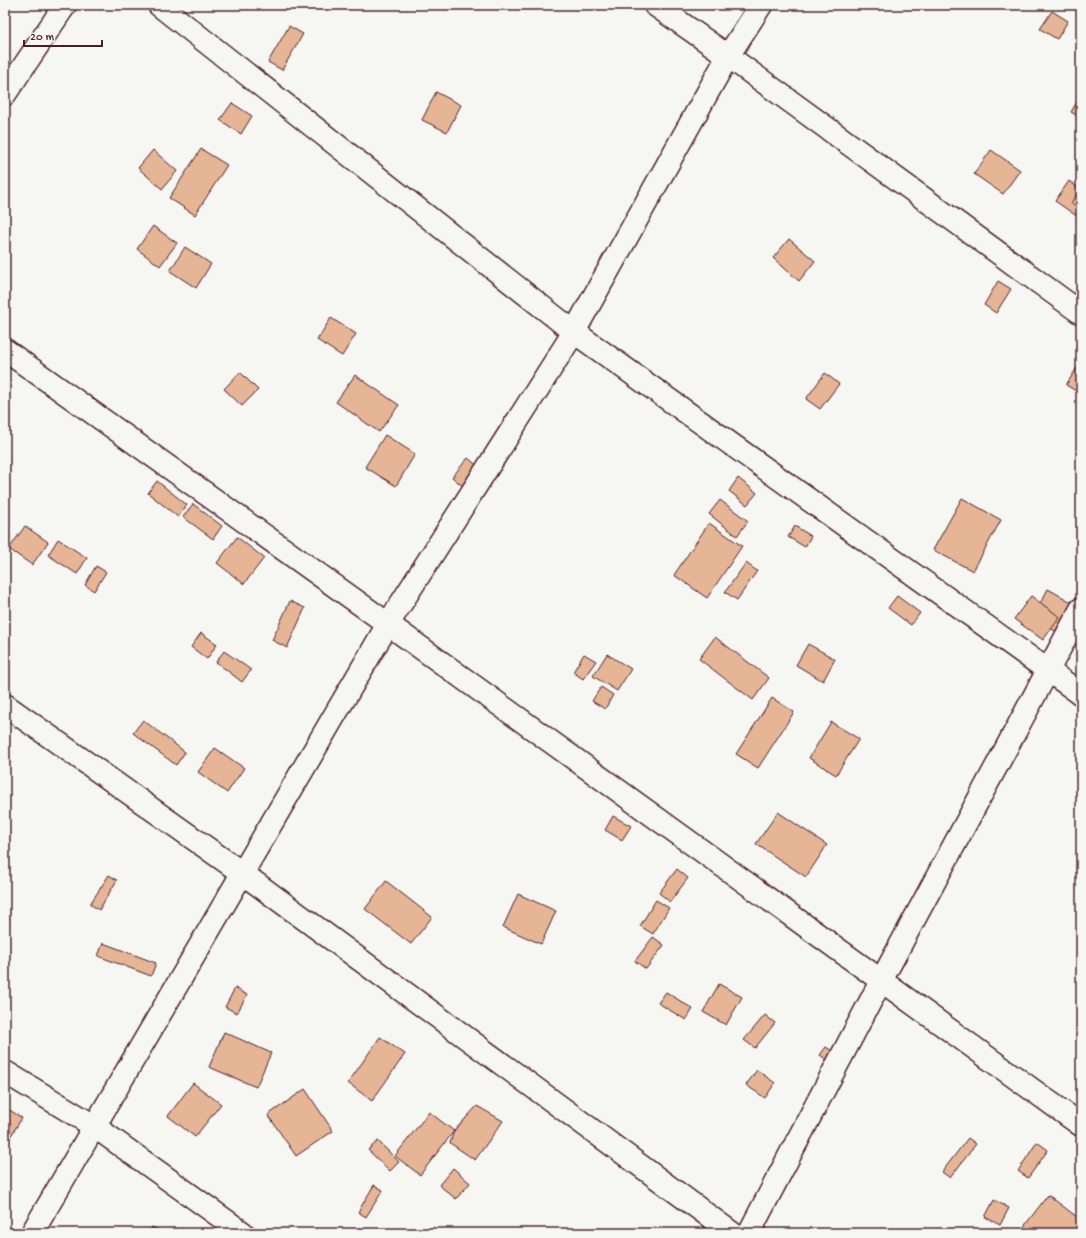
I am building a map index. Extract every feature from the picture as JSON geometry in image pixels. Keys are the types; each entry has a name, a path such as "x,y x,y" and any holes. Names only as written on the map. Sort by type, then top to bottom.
{"street":[{"path":"5,94 64,5"},
{"path":"159,5 574,332 1081,694"},
{"path":"654,5 728,56 1081,313"},
{"path":"32,1233 388,624 574,332 728,56 761,5"},
{"path":"5,350 388,624 1081,1125"},
{"path":"749,1233 881,981 1081,610"},
{"path":"5,705 242,873 732,1233"},
{"path":"5,1072 94,1126 242,1233"}],"building":[{"path":"1052,11 1068,21 1057,39 1040,29"},
{"path":"289,26 303,34 282,70 268,62"},
{"path":"436,92 461,105 447,132 422,120"},
{"path":"1081,95 1081,118 1071,112"},
{"path":"232,103 252,116 241,134 220,120"},
{"path":"201,149 227,165 195,215 169,198"},
{"path":"153,150 177,171 162,189 138,168"},
{"path":"991,150 1020,170 1003,194 974,174"},
{"path":"1069,181 1081,190 1081,219 1055,201"},
{"path":"1081,187 1081,209 1071,203"},
{"path":"153,226 177,243 160,266 137,249"},
{"path":"789,239 815,261 799,281 773,258"},
{"path":"185,247 211,264 196,288 170,271"},
{"path":"998,281 1011,289 996,313 984,305"},
{"path":"331,318 356,334 342,356 317,340"},
{"path":"1080,363 1081,364 1081,394 1066,385"},
{"path":"240,372 258,390 242,406 224,389"},
{"path":"825,373 839,384 820,409 806,399"},
{"path":"355,375 399,405 379,432 336,402"},
{"path":"385,435 415,454 396,486 365,467"},
{"path":"468,458 480,468 464,487 452,477"},
{"path":"738,478 757,493 747,505 729,491"},
{"path":"157,481 187,505 178,517 148,493"},
{"path":"962,498 1001,520 973,571 933,550"},
{"path":"720,500 748,521 737,536 709,514"},
{"path":"193,504 222,526 213,539 183,517"},
{"path":"709,523 742,546 707,598 674,575"},
{"path":"25,526 48,542 32,565 9,549"},
{"path":"795,526 811,536 805,547 788,537"},
{"path":"237,537 264,558 244,584 217,563"},
{"path":"58,539 87,558 77,574 48,555"},
{"path":"746,563 757,571 737,600 725,592"},
{"path":"96,566 106,572 94,591 85,585"},
{"path":"1048,589 1075,604 1059,633 1032,618"},
{"path":"897,596 920,613 911,625 888,608"},
{"path":"1031,596 1060,617 1043,640 1014,619"},
{"path":"290,601 305,608 287,648 272,640"},
{"path":"201,633 217,644 207,659 191,647"},
{"path":"715,637 769,678 753,700 699,659"},
{"path":"808,644 835,659 823,681 796,665"},
{"path":"224,651 251,670 242,682 216,662"},
{"path":"584,654 596,661 583,679 573,672"},
{"path":"607,654 631,669 617,691 593,676"},
{"path":"601,687 613,695 605,709 592,701"},
{"path":"772,698 794,712 758,768 736,754"},
{"path":"143,720 185,752 176,765 133,733"},
{"path":"831,722 859,739 836,775 809,758"},
{"path":"215,748 244,768 227,793 198,772"},
{"path":"778,812 827,845 806,877 756,844"},
{"path":"613,816 631,826 622,840 605,830"},
{"path":"677,869 688,878 670,902 659,893"},
{"path":"109,875 117,880 99,910 90,904"},
{"path":"386,881 432,917 411,944 365,909"},
{"path":"518,894 556,911 541,944 503,927"},
{"path":"656,900 669,908 653,934 640,926"},
{"path":"653,937 664,945 646,969 635,961"},
{"path":"103,943 156,963 151,976 98,956"},
{"path":"719,984 742,997 726,1025 703,1012"},
{"path":"235,988 247,995 237,1013 225,1007"},
{"path":"666,992 693,1009 686,1020 658,1003"},
{"path":"765,1015 775,1023 755,1048 744,1040"},
{"path":"224,1032 271,1053 256,1087 209,1067"},
{"path":"380,1037 405,1054 372,1101 348,1083"},
{"path":"826,1047 840,1056 834,1065 820,1055"},
{"path":"757,1070 775,1083 765,1098 746,1085"},
{"path":"193,1083 221,1104 195,1137 168,1116"},
{"path":"305,1089 333,1131 296,1156 268,1115"},
{"path":"477,1106 503,1121 475,1160 450,1143 454,1131"},
{"path":"5,1107 22,1118 5,1145"},
{"path":"429,1112 454,1131 420,1175 395,1156"},
{"path":"968,1138 976,1144 950,1178 942,1172"},
{"path":"378,1141 399,1162 390,1171 368,1150"},
{"path":"1037,1142 1048,1150 1028,1178 1018,1171"},
{"path":"453,1168 470,1183 456,1199 439,1185"},
{"path":"374,1185 383,1190 366,1217 358,1212"},
{"path":"1048,1195 1081,1220 1081,1225 1075,1233 1019,1233"},
{"path":"994,1200 1009,1208 1000,1225 985,1217"},
{"path":"152,1227 165,1233 149,1233"}]}
